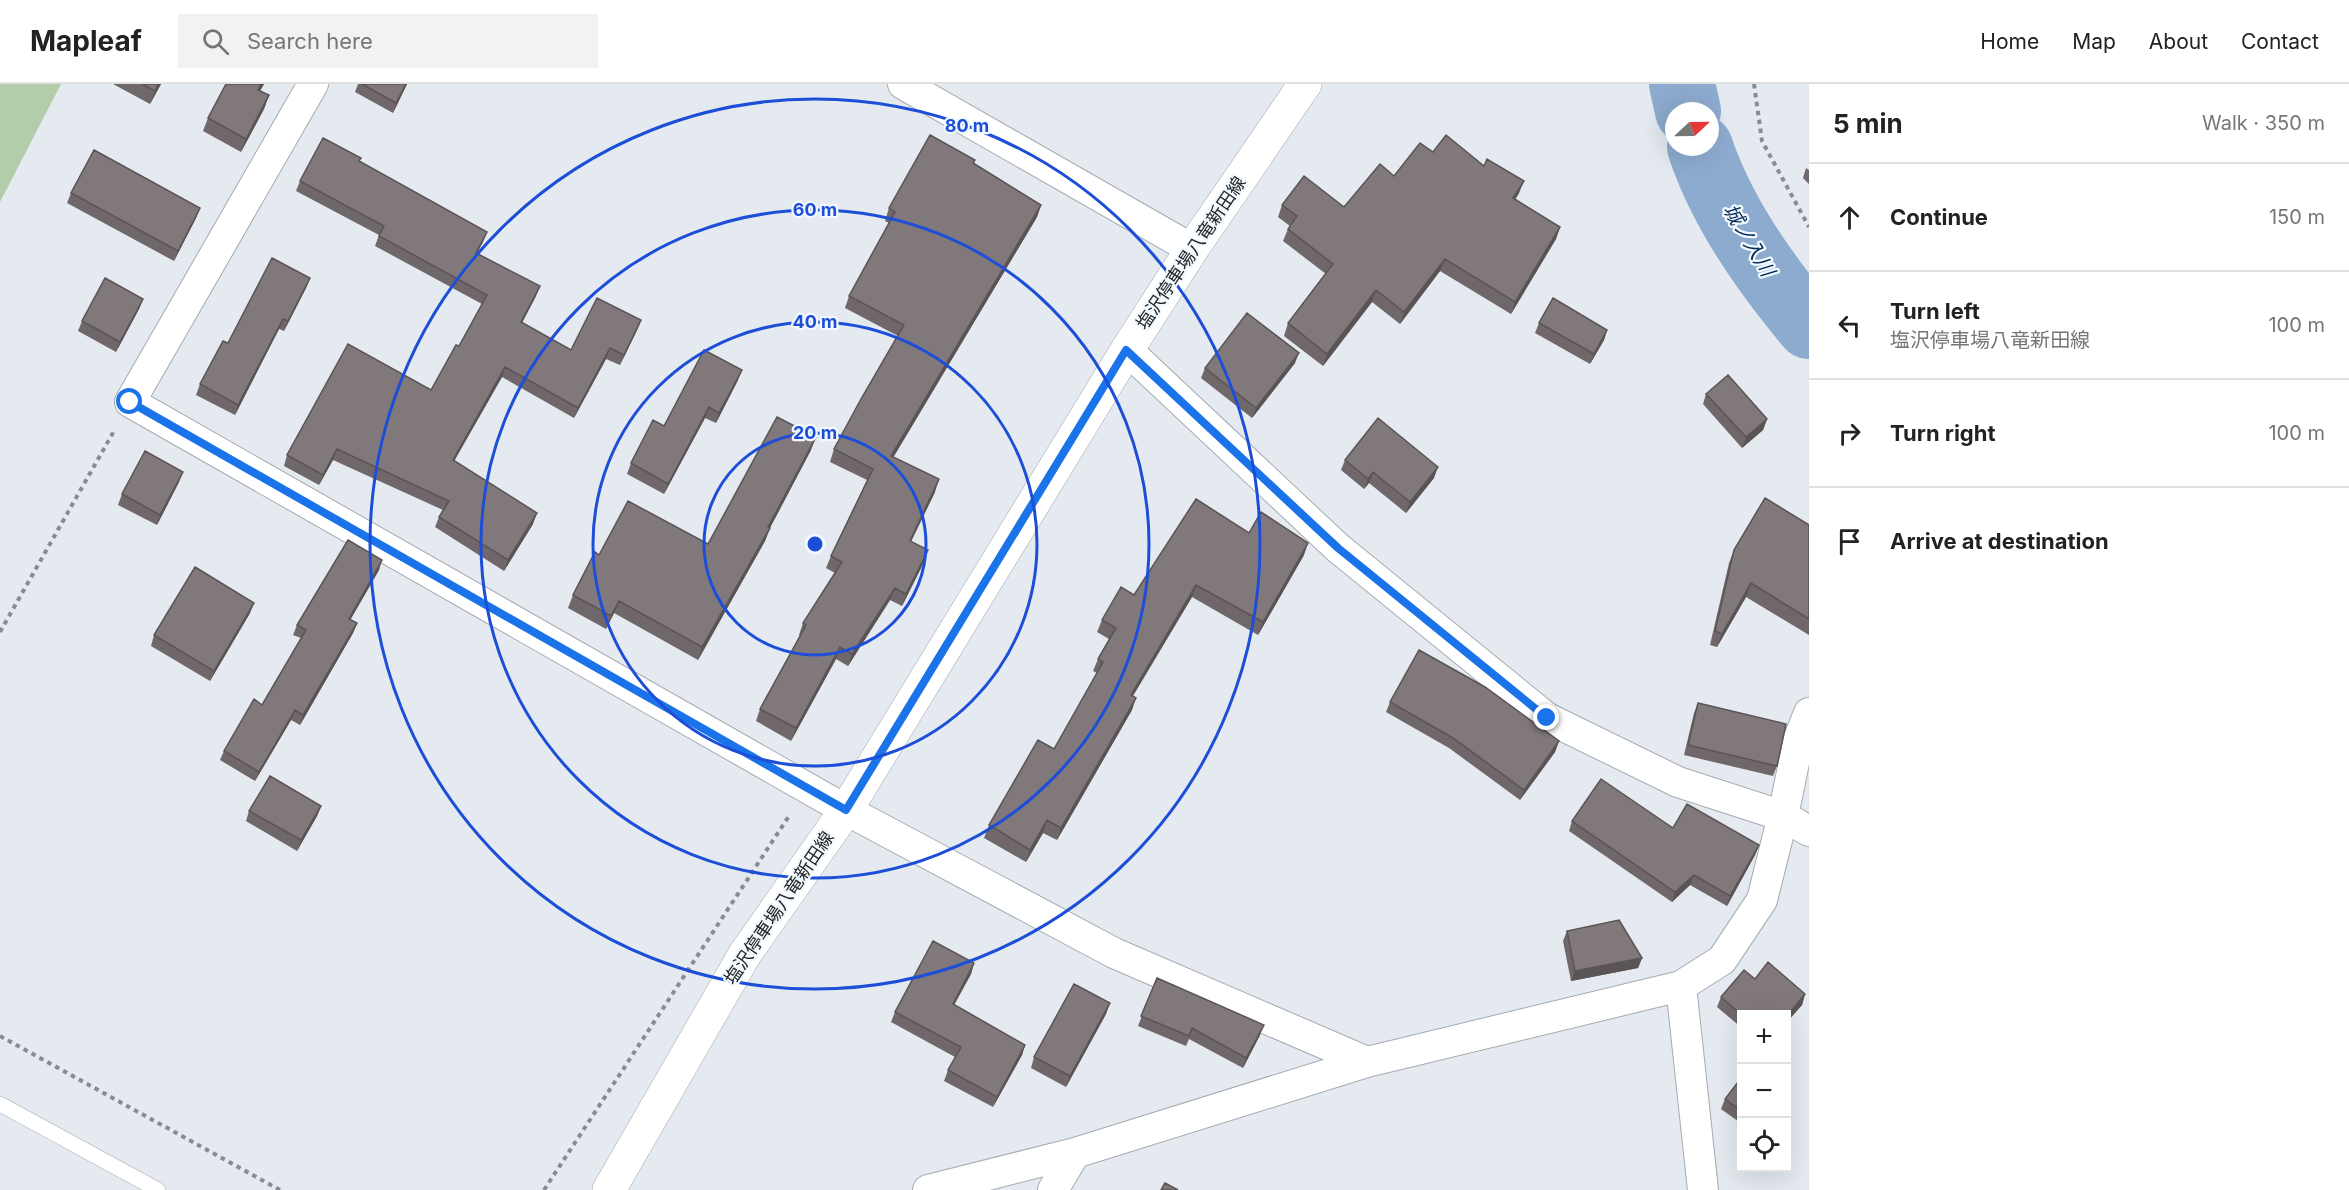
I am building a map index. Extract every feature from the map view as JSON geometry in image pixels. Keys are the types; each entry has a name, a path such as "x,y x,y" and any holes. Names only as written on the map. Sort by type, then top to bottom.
{"main road":[{"name":"塩沢停車場八竜新田線","path":"609,1190 745,954 846,810 1126,350 1191,249 1305,84"}],"street":[{"path":"313,84 130,402 846,810 1114,953 1367,1062"},
{"path":"903,84 1191,249"},
{"path":"1126,350 1338,548 1547,718 1678,782 1783,816 1809,831"},
{"path":"928,1190 1075,1153 1367,1062 1681,986 1722,960 1762,900 1799,738 1809,713"},
{"path":"1681,986 1703,1190"},
{"path":"1053,1190 1075,1153"}],"lane":[{"path":"0,1104 158,1190"}],"path":[{"path":"1754,84 1762,141 1809,227"},
{"path":"0,632 130,402"},
{"path":"544,1190 807,788"},
{"path":"0,1036 280,1190"}],"green space":[{"path":"0,84 61,84 0,202"}],"building":[{"path":"142,84 158,84 155,91"},
{"path":"226,84 261,84 258,90 269,95 246,139 208,118"},
{"path":"362,84 406,84 396,103"},
{"path":"930,135 975,160 973,163 1041,205 891,456 939,479 910,541 928,550 906,594 895,588 852,654 840,647 796,728 760,709 806,625 803,623 842,562 831,556 873,469 834,449 904,325 849,296 895,212 889,208"},
{"path":"1446,135 1484,166 1487,159 1524,181 1513,198 1560,227 1515,302 1445,259 1404,312 1376,290 1327,354 1288,323 1333,264 1288,229 1297,216 1282,205 1304,176 1344,207 1380,164 1394,176 1420,143 1433,152"},
{"path":"323,138 361,158 359,161 487,232 476,253 540,286 521,322 571,350 597,298 641,320 624,355 610,348 578,408 505,367 453,460 537,513 508,560 439,517 449,501 337,449 323,475 287,455 348,344 431,390 487,295 379,236 384,226 300,181"},
{"path":"94,150 200,208 178,251 71,193"},
{"path":"272,258 310,278 288,321 283,319 238,405 200,384 223,341 228,343"},
{"path":"105,278 143,299 120,342 82,321"},
{"path":"1553,298 1607,330 1594,354 1539,323"},
{"path":"1247,313 1299,353 1256,408 1205,368"},
{"path":"704,350 742,370 719,413 709,407 668,484 631,463 653,420 664,426"},
{"path":"1728,375 1767,419 1746,437 1706,394"},
{"path":"777,417 816,437 768,527 770,528 702,647 619,601 611,616 573,595 595,552 599,555 628,501 708,544"},
{"path":"1378,418 1438,467 1410,502 1373,472 1368,479 1345,460"},
{"path":"145,451 183,472 160,515 122,494"},
{"path":"1765,498 1809,525 1809,619 1751,583 1722,634 1715,631 1734,550"},
{"path":"1196,499 1249,533 1261,512 1308,543 1263,622 1196,585 1131,695 1136,698 1061,828 1047,820 1030,850 989,825 1038,740 1054,749 1103,662 1098,659 1116,628 1102,620 1121,587 1134,595"},
{"path":"348,540 382,560 349,619 357,623 303,715 295,710 259,772 224,751 254,699 262,705 306,630 297,625"},
{"path":"195,567 254,603 214,671 154,635"},
{"path":"1419,650 1485,687 1559,741 1524,790 1453,738 1390,702"},
{"path":"1698,703 1786,724 1777,766 1688,745"},
{"path":"270,776 321,806 301,840 249,811"},
{"path":"1601,779 1673,828 1687,804 1759,845 1730,896 1694,875 1675,892 1572,821"},
{"path":"1619,920 1642,958 1575,971 1567,931"},
{"path":"933,941 974,963 953,1004 1025,1045 997,1097 948,1070 961,1047 895,1012"},
{"path":"1768,962 1805,994 1791,1011 1737,1011 1721,997 1744,970 1755,979"},
{"path":"1157,978 1264,1025 1246,1058 1192,1028 1189,1036 1141,1016"},
{"path":"1074,984 1110,1003 1070,1076 1034,1057"},
{"path":"1737,1083 1737,1107 1725,1099"},
{"path":"1165,1183 1178,1190 1161,1190"}],"waterway":[{"name":"城ノ入川","path":"1682,84 1686,102"},
{"name":"城ノ入川","path":"1703,156 1720,195 1746,241 1809,326"}],"route":[{"path":"130,402 846,810 1126,350 1338,548 1547,718"}]}
